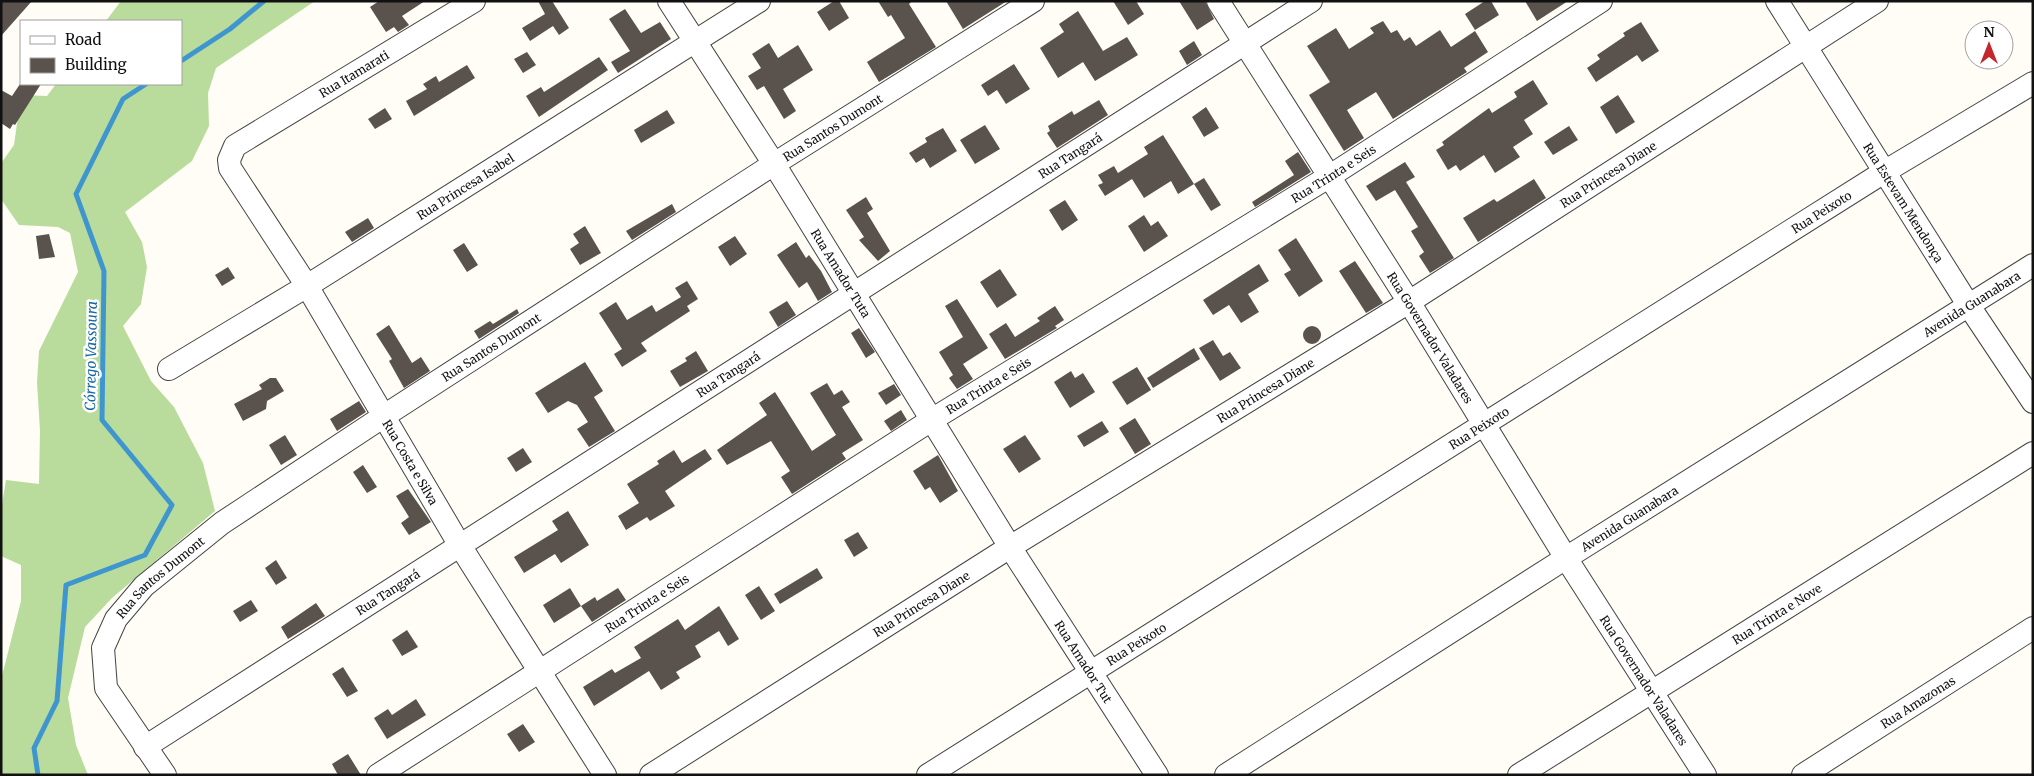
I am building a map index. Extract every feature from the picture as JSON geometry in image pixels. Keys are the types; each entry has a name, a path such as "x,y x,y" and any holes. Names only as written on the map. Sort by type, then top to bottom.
{"street":[{"name":"Rua Itamarati","path":"235,146 474,1"},
{"name":"Rua Amador Tuta","path":"669,1 774,164 933,419 1010,547"},
{"name":"Rua Princesa Isabel","path":"170,369 307,286 760,1"},
{"name":"Rua Santos Dumont","path":"165,775 106,688 103,648 116,619 144,586 222,523 384,416 774,164 1033,1"},
{"name":"Rua Governador Valadares","path":"1218,1 1484,422 1566,558 1705,775"},
{"name":"Rua Tangará","path":"145,746 1312,1"},
{"name":"Rua Trinta e Seis","path":"378,775 538,670 933,419 1330,176 1601,1"},
{"name":"Rua Estevam Mendonça","path":"1777,1 1969,306 2033,402"},
{"name":"Rua Princesa Diane","path":"651,775 1010,547 1409,302 1877,1"},
{"name":"Rua Peixoto","path":"928,775 1484,422 1884,172 2033,83"},
{"name":"Rua Costa e Silva","path":"235,146 229,160 230,168 307,286 459,544 605,775"},
{"name":"Avenida Guanabara","path":"1226,775 1566,558 2033,265"},
{"name":"Rua Trinta e Nove","path":"1519,775 2033,453"},
{"name":"Rua Amador Tut","path":"1010,547 1157,775"},
{"name":"Rua Amazonas","path":"1803,775 2033,628"}],"green space":[{"path":"121,1 315,1 216,68 208,93 209,126 192,161 125,212 142,242 147,267 141,304 123,326 151,381 174,407 203,463 215,511 112,598 85,627 68,698 76,745 88,775 1,775 1,680 21,601 21,565 1,556 1,511 6,480 39,484 40,431 37,382 39,351 78,272 70,233 58,227 19,225 1,199 2,162 14,145 21,95 47,96 55,85 182,85 182,20 107,20"}],"building":[{"path":"1,1 32,1 1,36"},
{"path":"379,1 425,1 402,16 409,25 398,32 394,27 386,32 370,7"},
{"path":"538,1 552,1 569,28 559,35 553,26 530,41 522,28 545,14"},
{"path":"834,1 839,1 849,18 829,31 817,12"},
{"path":"878,1 912,1 909,4 936,47 879,82 867,62 905,38 891,15 888,17"},
{"path":"946,1 1007,1 963,29"},
{"path":"1113,1 1136,1 1144,14 1128,25"},
{"path":"1179,1 1205,1 1214,19 1197,30"},
{"path":"1485,1 1491,1 1499,15 1475,30 1465,14"},
{"path":"1525,1 1568,1 1537,21"},
{"path":"625,9 641,33 660,22 671,39 618,73 611,62 630,51 609,19"},
{"path":"1078,11 1103,51 1127,37 1138,55 1095,81 1083,62 1058,78 1040,48 1064,32 1059,24"},
{"path":"1383,21 1391,33 1397,30 1404,41 1410,37 1416,46 1440,30 1451,47 1475,31 1488,52 1464,68 1467,72 1393,119 1376,92 1347,110 1364,138 1344,151 1309,95 1330,82 1307,46 1336,28 1349,49 1374,33 1370,28"},
{"path":"1641,22 1659,51 1642,62 1637,55 1596,82 1587,68 1600,59 1597,55 1625,36 1623,33"},
{"path":"1194,41 1202,55 1187,65 1179,51"},
{"path":"769,43 778,58 798,45 813,70 783,89 796,111 784,119 764,86 757,90 748,76 761,68 752,54"},
{"path":"527,52 536,65 523,73 514,59"},
{"path":"599,57 608,70 539,117 526,96 541,87 544,92"},
{"path":"1014,64 1030,89 1006,104 997,90 988,96 981,85"},
{"path":"467,65 475,78 414,116 406,101 427,89 423,84 436,76 439,82"},
{"path":"1533,80 1548,104 1524,120 1533,134 1513,147 1520,157 1495,173 1484,155 1460,171 1456,165 1448,170 1436,150 1444,145 1442,142 1489,108 1492,113 1517,97 1514,92"},
{"path":"20,84 40,85 15,125 13,124 10,129 1,123 1,90 12,96"},
{"path":"1618,95 1635,122 1616,134 1600,107"},
{"path":"1099,100 1108,115 1057,148 1047,133 1050,131 1048,126 1072,111 1074,115"},
{"path":"1206,107 1219,128 1204,137 1192,117"},
{"path":"385,108 392,119 375,129 368,119"},
{"path":"667,110 675,123 641,143 634,130"},
{"path":"985,125 1000,149 975,164 960,140"},
{"path":"1569,126 1578,140 1553,155 1544,142"},
{"path":"943,128 957,151 930,168 924,158 916,163 909,153 927,142 925,138"},
{"path":"1163,135 1194,184 1178,194 1171,181 1144,198 1132,179 1105,196 1098,185 1103,183 1098,175 1114,166 1118,173 1148,154 1144,147"},
{"path":"1298,152 1311,172 1255,207 1252,202 1294,175 1285,161"},
{"path":"1405,162 1415,177 1406,182 1454,258 1430,273 1419,256 1424,252 1411,231 1418,227 1395,190 1376,201 1366,186"},
{"path":"1204,178 1221,205 1211,211 1194,184"},
{"path":"1534,179 1546,198 1478,242 1463,218 1494,199 1497,202"},
{"path":"866,197 873,209 867,213 890,251 878,261 859,240 864,237 846,210"},
{"path":"1065,200 1078,220 1062,231 1049,210"},
{"path":"672,204 676,212 632,240 626,231"},
{"path":"1144,215 1151,226 1158,221 1168,236 1144,252 1128,226"},
{"path":"368,218 374,228 352,242 345,232"},
{"path":"585,226 601,253 580,265 570,249 579,243 573,234"},
{"path":"49,234 55,257 39,259 36,236"},
{"path":"735,236 747,254 730,266 718,247"},
{"path":"1296,238 1323,281 1299,297 1284,274 1291,270 1278,250"},
{"path":"796,242 806,258 809,255 821,271 832,292 818,301 807,282 799,288 777,255"},
{"path":"464,243 478,265 467,272 453,250"},
{"path":"1355,261 1383,303 1366,313 1339,271"},
{"path":"1259,264 1269,281 1248,294 1259,312 1241,323 1229,305 1213,315 1203,300"},
{"path":"228,267 235,278 222,286 215,275"},
{"path":"1000,269 1017,295 997,308 980,282"},
{"path":"687,281 698,299 687,306 690,311 641,343 647,351 622,367 614,354 622,349 599,313 616,302 627,320 652,305 656,312 681,297 675,288"},
{"path":"957,299 988,348 963,364 973,379 957,389 949,378 953,375 939,352 963,337 945,306"},
{"path":"787,301 796,315 778,327 769,312"},
{"path":"1055,306 1064,320 1055,326 1057,328 1005,359 989,334 1006,323 1015,337 1040,321 1037,318"},
{"path":"517,309 519,313 479,339 474,331 490,321 493,324"},
{"path":"389,325 412,363 421,357 430,371 404,388 389,361 392,359 376,334"},
{"path":"1312,326 1318,329 1321,335 1318,341 1312,344 1306,341 1303,335 1306,329"},
{"path":"859,328 875,352 866,358 851,333"},
{"path":"1213,340 1223,356 1230,352 1241,368 1220,381 1199,348"},
{"path":"1194,348 1200,359 1153,388 1147,378"},
{"path":"696,351 708,371 680,387 670,371 687,361 685,358"},
{"path":"585,362 603,391 594,397 615,431 589,447 577,429 588,422 577,405 568,401 548,413 535,393"},
{"path":"1137,367 1151,390 1127,405 1112,382"},
{"path":"1071,371 1075,378 1083,373 1095,392 1070,408 1054,382"},
{"path":"270,378 276,378 284,391 267,401 266,409 243,421 234,404 262,389 259,385"},
{"path":"827,383 834,395 842,390 850,402 842,407 863,440 842,453 846,459 792,494 781,477 790,471 771,441 727,465 717,450 767,415 759,403 775,392 812,451 836,435 810,393"},
{"path":"894,384 901,395 886,405 878,393"},
{"path":"359,401 366,412 337,431 330,419"},
{"path":"901,410 907,420 891,431 884,421"},
{"path":"1135,418 1151,444 1135,454 1119,428"},
{"path":"1102,421 1109,432 1084,447 1077,436"},
{"path":"285,435 297,455 281,465 269,445"},
{"path":"1025,435 1041,459 1019,473 1003,449"},
{"path":"523,448 532,462 516,472 507,458"},
{"path":"705,449 712,459 665,491 675,506 650,521 647,517 626,530 618,516 639,503 627,484 659,464 657,461 674,450 682,463"},
{"path":"938,455 958,491 940,503 930,487 925,490 913,471"},
{"path":"363,465 377,487 367,493 353,472"},
{"path":"408,489 431,522 409,535 401,523 409,517 396,496"},
{"path":"568,511 589,545 561,563 555,554 524,573 514,557 558,530 552,521"},
{"path":"858,532 868,548 854,557 844,540"},
{"path":"276,560 287,578 276,585 265,568"},
{"path":"817,568 823,578 780,604 774,594"},
{"path":"759,586 775,611 761,620 745,595"},
{"path":"570,588 581,606 554,623 543,605"},
{"path":"618,588 626,600 592,622 581,606 595,597 597,601"},
{"path":"251,600 258,611 240,622 233,611"},
{"path":"316,603 325,616 288,639 281,627"},
{"path":"719,606 739,639 728,646 719,631 695,646 701,657 676,672 680,678 661,690 649,671 594,706 583,687 612,669 615,673 641,658 634,647 678,619 685,630"},
{"path":"407,630 418,647 402,656 392,640"},
{"path":"343,667 358,691 347,697 332,674"},
{"path":"416,699 426,715 387,739 374,718 388,709 392,715"},
{"path":"523,724 535,742 519,752 507,734"},
{"path":"348,754 361,775 338,775 332,764"}],"waterway":[{"name":"Córrego Vassoura","path":"182,60 230,29 264,1"},
{"name":"Córrego Vassoura","path":"38,775 34,748 57,701 66,585 145,555 172,505 102,420 104,271 76,194 123,99 144,85"}]}
